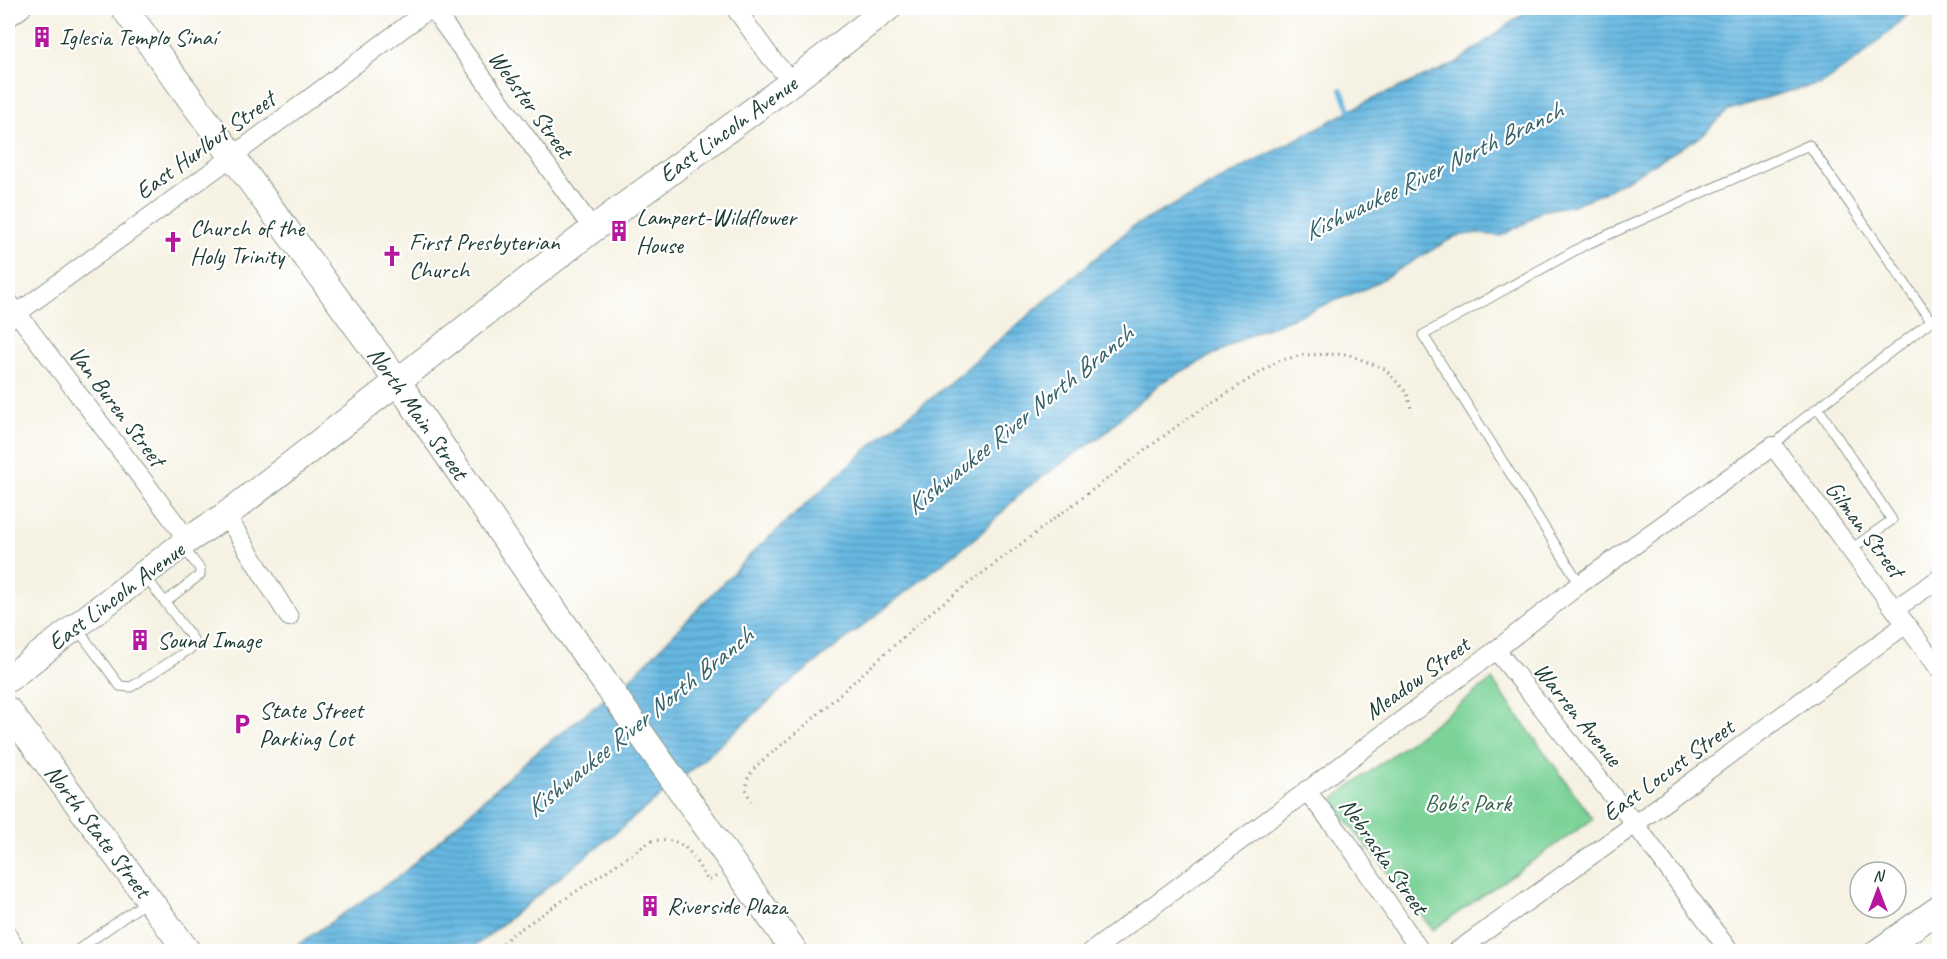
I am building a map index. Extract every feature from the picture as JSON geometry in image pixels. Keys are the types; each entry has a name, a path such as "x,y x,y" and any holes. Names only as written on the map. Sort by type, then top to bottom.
{"street":[{"path":"8,18 22,8"},
{"name":"North Main Street","path":"124,8 398,381 558,616 795,951"},
{"name":"East Hurlbut Street","path":"10,311 233,156 431,8"},
{"name":"Webster Street","path":"431,8 593,229"},
{"path":"735,8 771,58 792,82"},
{"name":"East Lincoln Avenue","path":"8,679 185,543 226,515 593,229 888,8"},
{"name":"Van Buren Street","path":"10,311 185,543"},
{"name":"Gilman Street","path":"1773,446 1940,670"},
{"name":"Meadow Street","path":"1091,951 1113,945 1306,790 1496,650 1580,584 1773,446"},
{"path":"226,515 289,617"},
{"name":"East Locust Street","path":"1456,951 1635,824 1900,617 1940,578"},
{"name":"Warren Avenue","path":"1496,650 1635,824 1730,951"},
{"name":"North State Street","path":"8,710 188,951"},
{"name":"Nebraska Street","path":"1306,790 1347,842 1421,951"},
{"path":"1878,951 1940,908"}],"lane":[{"path":"1580,584 1423,335 1582,246 1809,145 1931,321 1794,426 1773,446"},
{"path":"1818,408 1892,520 1850,550"},
{"path":"165,602 200,575 200,569 185,543"},
{"path":"76,626 120,686 131,687 190,649 193,639 144,574"},
{"path":"75,951 149,900"},
{"path":"8,928 23,951"}],"path":[{"path":"751,802 746,789 748,778 756,766 808,723 932,612 1185,420 1278,361 1302,355 1347,354 1385,369 1407,393 1412,412"},
{"path":"495,951 510,936 651,841 668,838 684,844 708,881 735,867"}],"green space":[{"name":"Bob's Park","path":"1492,680 1593,819 1433,930 1331,801"}],"water":[{"name":"Kishwaukee River North Branch","path":"1531,8 1915,8 1858,59 1821,84 1782,93 1729,110 1700,137 1605,192 1573,205 1541,211 1524,224 1500,236 1477,233 1456,236 1369,287 1252,334 1160,383 1108,431 1024,490 980,534 787,685 685,776 469,951 287,952 402,874 534,754 629,680 753,552 885,433 928,401 1132,227 1368,101 1456,63"}],"waterway":[{"path":"1341,89 1350,110"}],"place":[{"name":"Iglesia Templo Sinaí","path":"42,37"},
{"name":"Lampert-Wildflower House","path":"619,231"},
{"name":"Church of the Holy Trinity","path":"173,242"},
{"name":"First Presbyterian Church","path":"392,256"},
{"name":"Sound Image","path":"140,640"},
{"name":"State Street Parking Lot","path":"242,724"},
{"name":"Riverside Plaza","path":"650,906"}]}
